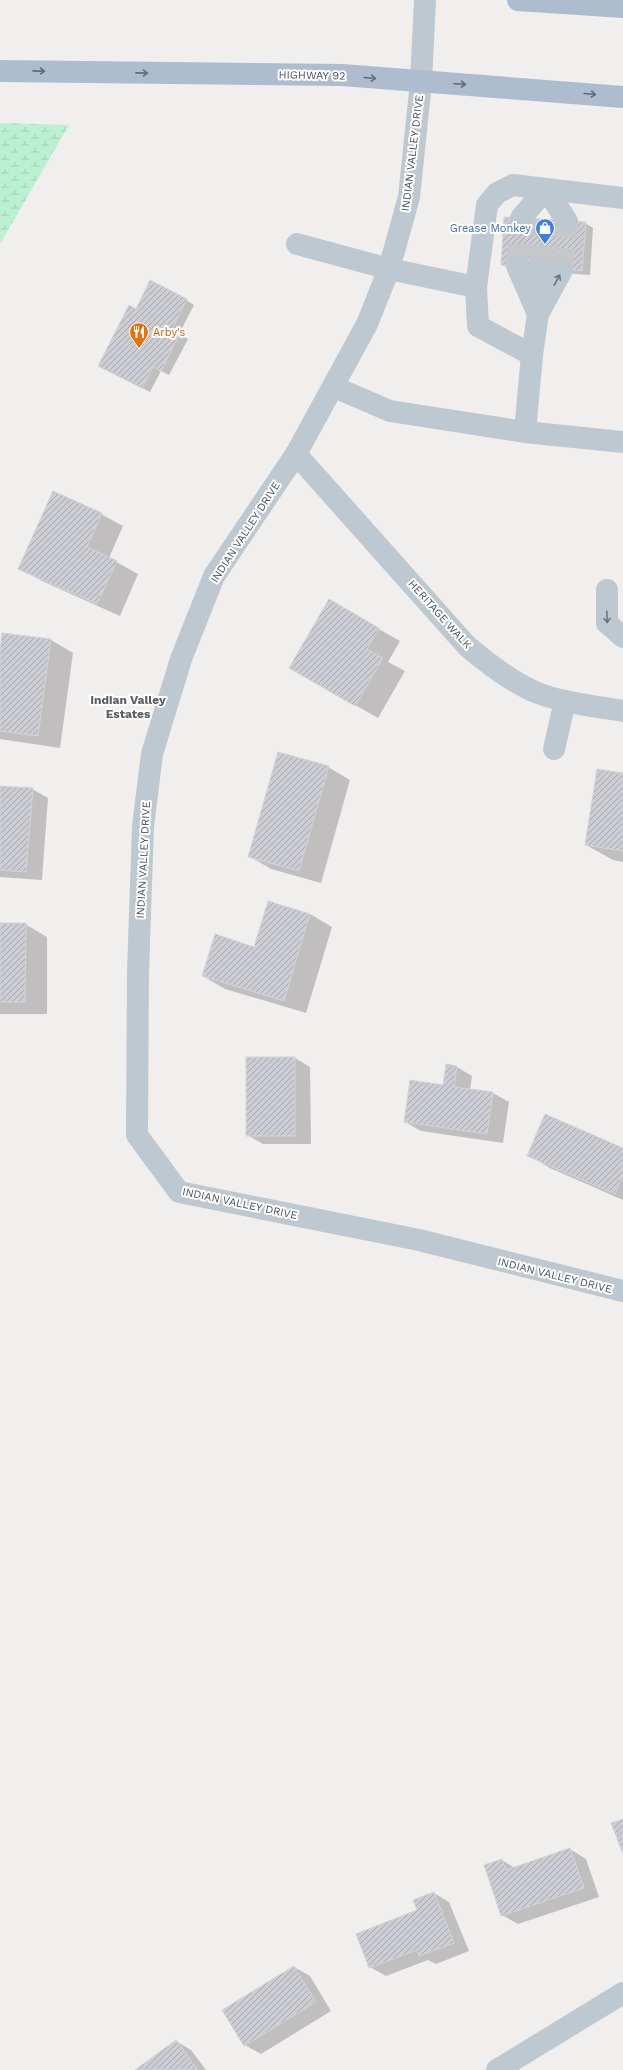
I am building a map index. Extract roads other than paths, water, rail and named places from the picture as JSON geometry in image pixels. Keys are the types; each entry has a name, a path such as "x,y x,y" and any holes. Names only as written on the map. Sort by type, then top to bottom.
{"main road":[{"path":"518,0 623,7"},
{"name":"HIGHWAY 92","path":"0,71 342,76 520,88 623,97"}],"street":[{"name":"INDIAN VALLEY DRIVE","path":"426,0 421,82 409,196 389,269 367,324 334,387 296,454 214,576 181,659 152,754 143,826 138,972 137,1135 179,1192 419,1240 623,1291"},
{"path":"532,355 478,326 476,287 487,205 497,193 513,185 623,198"},
{"path":"521,218 546,189"},
{"path":"542,219 546,189"},
{"path":"546,189 567,221"},
{"path":"297,244 389,269 476,287"},
{"path":"517,266 538,314"},
{"path":"525,432 532,355 538,314 540,268"},
{"path":"538,314 562,270"},
{"path":"334,387 390,411 525,432 623,442"},
{"name":"HERITAGE WALK","path":"296,454 467,646 487,663 532,691 565,701 623,711"},
{"path":"607,590 607,623 623,637"},
{"path":"554,750 565,701"},
{"path":"497,2070 623,1993"}],"tunnel":[{"path":"517,266 521,218"},
{"path":"540,268 542,219"},
{"path":"562,270 567,221"}],"place":[{"name":"Grease Monkey","path":"545,245"},
{"name":"Arby's","path":"139,349"}],"district":[{"name":"Indian Valley Estates","path":"128,707"}]}
